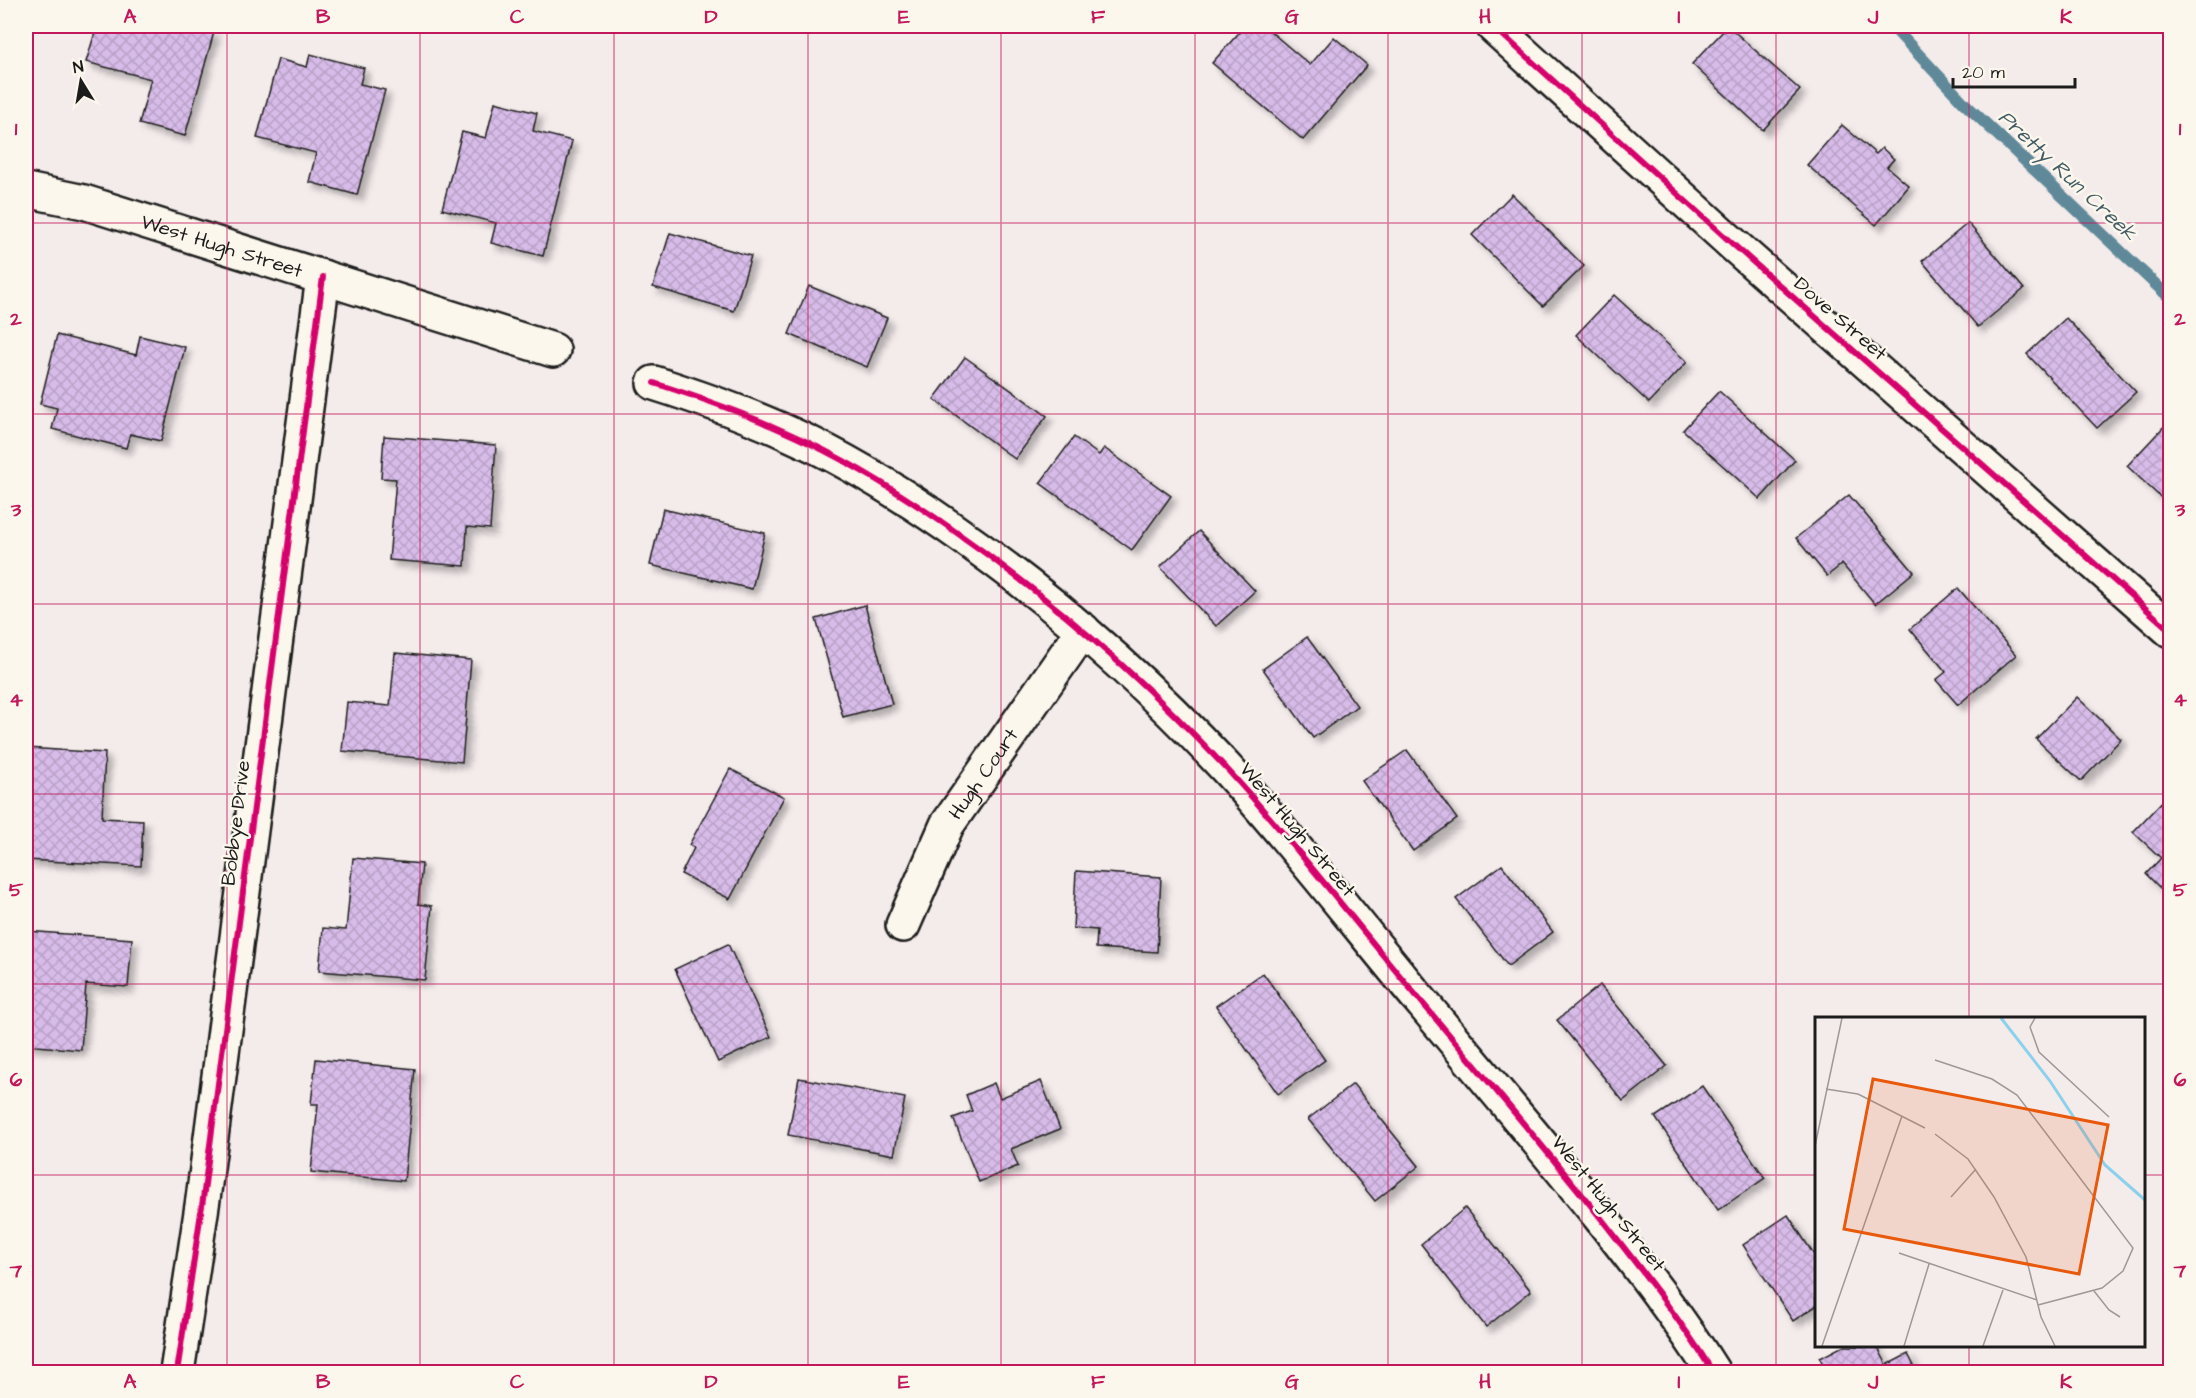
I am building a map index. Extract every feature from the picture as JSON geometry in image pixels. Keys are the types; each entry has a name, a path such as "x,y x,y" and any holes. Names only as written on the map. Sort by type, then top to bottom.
{"street":[{"name":"Dove Street","path":"1493,26 1735,246 2170,630"},
{"name":"West Hugh Street","path":"26,190 84,202 553,350"},
{"name":"Bobbye Drive","path":"177,1372 202,1199 322,277"},
{"name":"West Hugh Street","path":"654,383 725,406 795,436 863,471 913,502 991,556 1083,630 1137,678 1224,766 1295,847 1360,929 1549,1153 1665,1299 1713,1372"},
{"name":"Hugh Court","path":"903,926 947,825 1083,630"}],"building":[{"path":"97,26 199,26 198,28 214,32 185,136 139,124 151,79 86,62"},
{"path":"1245,26 1264,26 1310,65 1334,37 1367,65 1303,140 1212,63"},
{"path":"1728,26 1800,90 1763,130 1692,64"},
{"path":"310,54 364,68 360,84 385,90 357,195 309,182 316,153 257,138 278,59 307,67"},
{"path":"495,102 537,113 533,131 572,141 543,256 491,243 496,223 442,209 462,132 486,138"},
{"path":"1842,125 1876,154 1882,148 1894,159 1887,167 1909,186 1876,225 1807,165"},
{"path":"1512,194 1584,266 1543,306 1472,235"},
{"path":"1968,223 2024,289 1978,327 1922,261"},
{"path":"670,233 751,256 734,311 653,287"},
{"path":"809,286 887,318 867,367 789,334"},
{"path":"1614,295 1687,362 1649,403 1576,335"},
{"path":"2066,318 2136,392 2097,428 2027,354"},
{"path":"57,335 136,355 140,336 185,347 161,441 130,434 126,448 52,429 57,408 40,404"},
{"path":"965,357 1047,416 1015,459 934,399"},
{"path":"1719,391 1795,460 1760,499 1683,430"},
{"path":"2169,421 2170,423 2170,506 2127,466"},
{"path":"384,436 496,445 490,529 467,527 465,566 389,560 396,479 381,478"},
{"path":"1074,437 1099,455 1104,448 1171,496 1132,550 1040,483"},
{"path":"1849,495 1914,572 1875,604 1842,564 1827,576 1796,538"},
{"path":"663,509 765,533 752,589 650,565"},
{"path":"1199,531 1255,591 1216,626 1160,567"},
{"path":"1958,588 2016,655 1958,705 1936,680 1946,672 1910,629"},
{"path":"865,605 892,704 843,717 816,619"},
{"path":"1307,637 1357,706 1313,738 1263,669"},
{"path":"395,653 471,660 462,762 342,751 347,702 390,706"},
{"path":"2077,697 2121,739 2081,781 2036,739"},
{"path":"26,748 105,753 102,818 143,820 141,866 26,860"},
{"path":"1407,750 1457,819 1413,851 1362,781"},
{"path":"730,769 784,797 730,899 681,874 694,848 689,845"},
{"path":"2169,794 2170,898 2146,874 2161,858 2133,832"},
{"path":"353,858 422,864 418,904 432,906 425,980 319,971 323,928 346,930"},
{"path":"1502,865 1553,932 1508,966 1456,899"},
{"path":"1076,871 1161,877 1157,952 1096,948 1097,930 1073,928"},
{"path":"26,931 132,939 128,987 86,984 81,1050 26,1045"},
{"path":"728,944 771,1037 718,1062 675,969"},
{"path":"1263,973 1325,1060 1278,1094 1216,1006"},
{"path":"1600,985 1667,1066 1623,1101 1557,1020"},
{"path":"316,1059 415,1069 404,1181 311,1172 318,1104 311,1104"},
{"path":"799,1078 905,1098 894,1155 788,1135"},
{"path":"1041,1081 1060,1129 1011,1149 1018,1166 979,1182 953,1118 972,1111 966,1095 994,1083 1000,1098"},
{"path":"1353,1084 1419,1166 1375,1201 1308,1119"},
{"path":"1702,1086 1765,1178 1718,1210 1655,1117"},
{"path":"1465,1208 1531,1291 1486,1327 1421,1244"},
{"path":"1788,1215 1815,1256 1815,1307 1793,1321 1743,1245"},
{"path":"1841,1347 1878,1347 1887,1365 1908,1354 1917,1372 1827,1372 1820,1358"}],"waterway":[{"name":"Pretty Run Creek","path":"1892,26 1964,103 2170,298"}],"cycle path":[{"path":"1493,26 1735,246 2170,630"},
{"path":"177,1372 203,1199 323,277"},
{"path":"654,383 775,427 832,454 871,476 928,512 984,552 1057,609 1126,669 1225,767 1301,855 1600,1217 1673,1313 1713,1372"}]}
